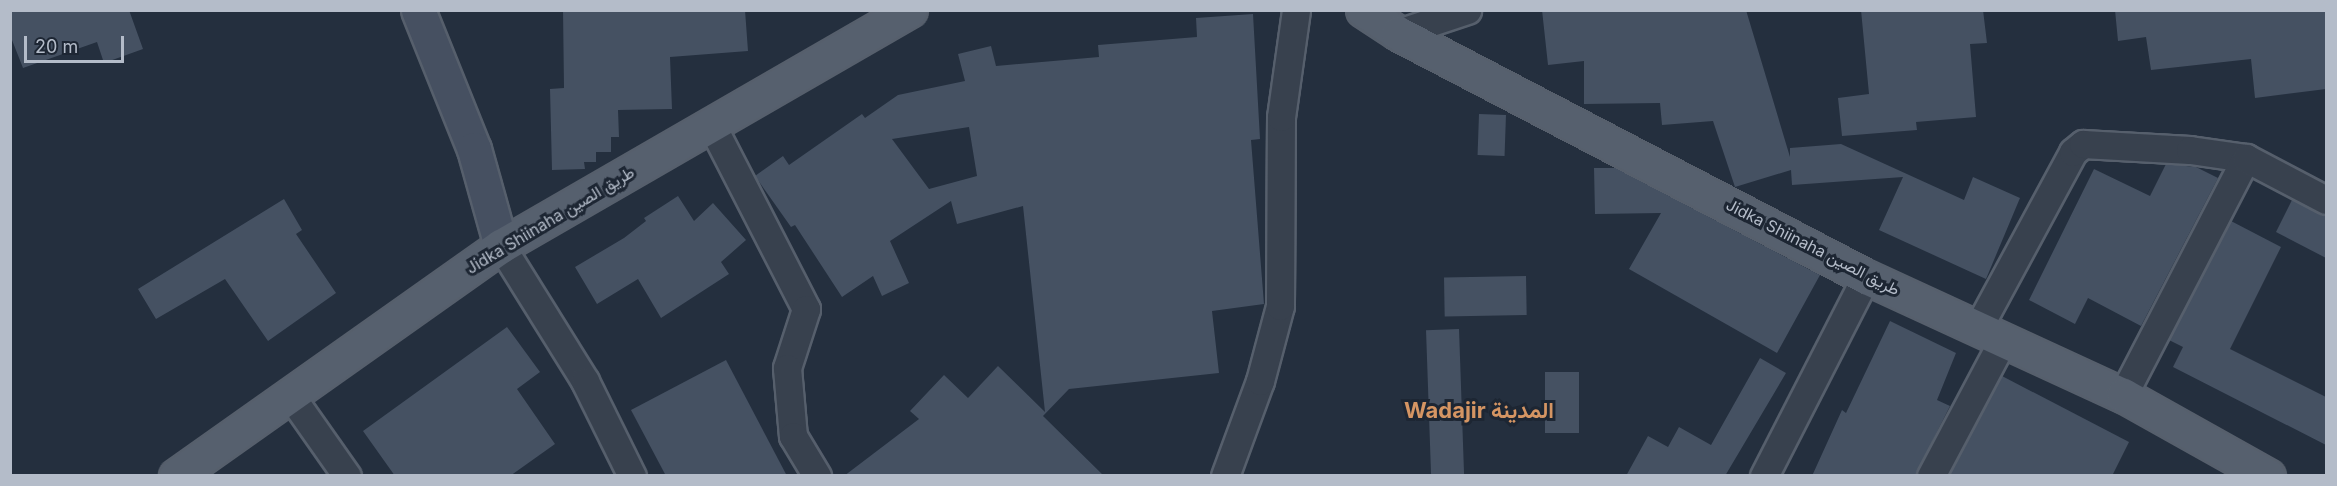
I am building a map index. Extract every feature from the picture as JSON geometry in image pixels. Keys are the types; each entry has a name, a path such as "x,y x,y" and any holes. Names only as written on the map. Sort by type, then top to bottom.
{"main road":[{"name":"Jidka Shiinaha طريق الصين","path":"176,476 501,246 910,10"},
{"name":"Jidka Shiinaha طريق الصين","path":"1363,10 1398,33 1866,277 2123,395 2268,476"}],"street":[{"path":"418,10 474,149 501,246 585,381 632,476"},
{"path":"1225,476 1260,381 1280,306 1281,117 1296,10"},
{"path":"1398,33 1467,10"},
{"path":"711,124 806,309 786,368 794,436 817,476"},
{"path":"1931,476 1991,333 2073,152 2083,144 2190,150 2246,158 2326,200"},
{"path":"2123,395 2246,158"},
{"path":"1764,476 1866,277"},
{"path":"290,395 347,476"}],"building":[{"path":"10,10 129,10 143,49 104,63 97,42 23,68 10,35"},
{"path":"563,10 745,10 748,51 670,57 672,109 618,110 619,137 611,137 611,152 596,152 596,162 584,162 585,169 552,170 550,89 564,88"},
{"path":"1542,10 1746,10 1790,157 1790,148 1841,144 1964,200 1973,177 2020,198 1986,279 1879,230 1903,177 1792,185 1791,170 1735,187 1713,121 1662,125 1660,103 1584,104 1584,61 1548,65"},
{"path":"1861,10 1983,10 1987,43 1970,44 1976,117 1916,122 1917,130 1842,136 1838,98 1869,94"},
{"path":"2115,10 2326,10 2326,89 2255,98 2251,59 2151,70 2146,37 2118,41"},
{"path":"1253,14 1260,139 1251,140 1264,304 1212,311 1219,373 1069,389 1043,416 1104,476 844,476 919,419 910,411 944,375 968,398 998,366 1045,412 1023,206 957,224 951,201 890,241 909,283 882,296 873,276 842,297 795,225 791,227 755,176 783,156 789,165 862,114 865,118 898,95 965,81 958,54 991,46 996,66 1099,57 1098,45 1197,37 1196,18","holes":["969,127 977,176 929,189 892,139"]},
{"path":"1479,114 1506,115 1505,156 1478,155"},
{"path":"2166,164 2196,167 2218,178 2141,326 2088,298 2075,324 2029,300 2094,169 2150,196"},
{"path":"1594,168 1616,168 1820,275 1777,353 1629,269 1661,213 1595,214"},
{"path":"678,196 694,221 713,203 746,240 721,262 729,274 661,318 638,279 597,304 575,267 624,238 646,221 644,218"},
{"path":"284,199 302,230 296,234 336,293 268,341 225,279 156,319 138,289"},
{"path":"2292,200 2326,216 2326,258 2276,232"},
{"path":"2231,221 2281,247 2230,349 2326,397 2326,445 2173,367 2183,347 2169,340"},
{"path":"1526,276 1527,315 1445,316 1444,277"},
{"path":"1890,321 1956,353 1937,400 1950,406 1915,476 1812,476 1842,410 1846,413"},
{"path":"507,327 540,372 517,389 555,444 510,476 395,476 363,431"},
{"path":"1459,329 1464,476 1431,476 1426,330"},
{"path":"1760,358 1786,373 1725,476 1626,476 1648,436 1668,447 1679,427 1711,445"},
{"path":"726,360 787,476 666,476 631,410"},
{"path":"1545,372 1579,372 1579,433 1545,433"},
{"path":"2002,376 2129,442 2112,476 1949,476"}],"district":[{"name":"Wadajir المدينة","path":"1479,411"}]}
